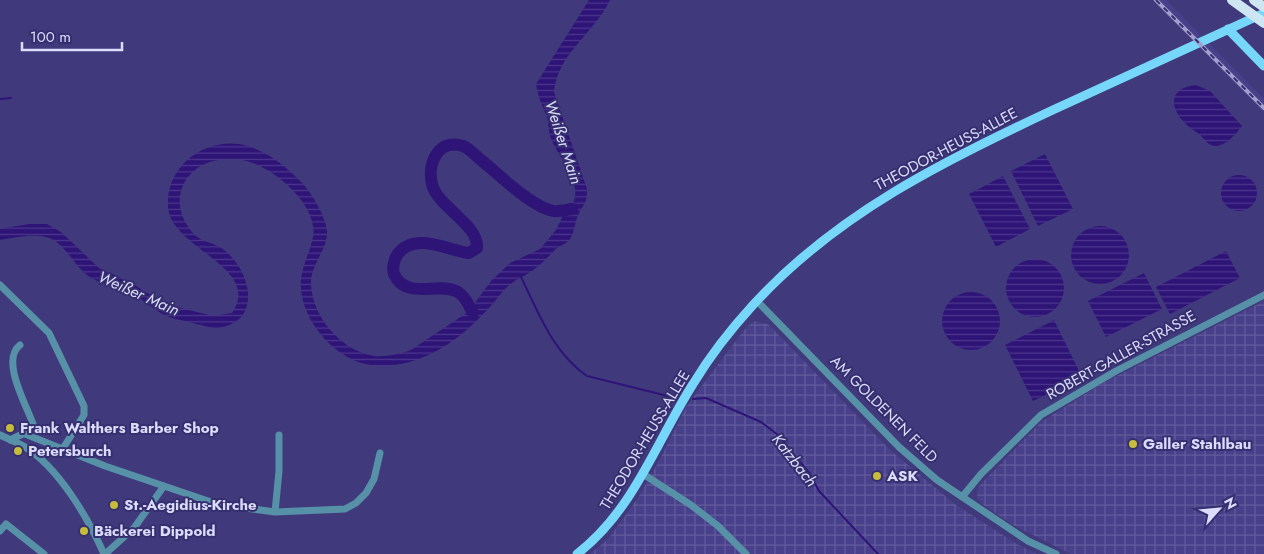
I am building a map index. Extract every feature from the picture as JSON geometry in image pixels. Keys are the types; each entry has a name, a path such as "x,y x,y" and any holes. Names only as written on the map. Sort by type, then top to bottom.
{"highway":[{"path":"1232,0 1264,23"},
{"path":"1254,0 1264,7"}],"main road":[{"name":"THEODOR-HEUSS-ALLEE","path":"577,554 614,520 643,474 693,384 725,340 757,301 828,236 880,199 986,141 1264,13"},
{"path":"1228,29 1264,66"}],"street":[{"path":"0,285 49,333 84,406 84,415 62,450"},
{"name":"ROBERT-GALLER-STRASSE","path":"962,498 981,474 1041,415 1116,371 1264,294"},
{"name":"AM GOLDENEN FELD","path":"757,301 899,447 937,480 1028,541 1056,554"},
{"path":"10,440 31,430 33,424 12,368 18,346"},
{"path":"25,434 62,450 217,504 275,512 345,509 356,503 366,493 374,479 380,453"},
{"path":"0,435 26,447 61,481 85,517 105,554 134,528 164,486"},
{"path":"275,512 279,471 279,435"},
{"path":"643,474 691,505 718,526 746,554"},
{"path":"0,531 6,524 44,554"}],"shaded area":[{"path":"1152,0 1166,0 1264,99 1264,112"},
{"path":"1264,301 1264,554 1071,554 1013,525 982,504 977,498 978,487 1041,422 1103,383"},
{"path":"754,321 768,324 890,450 956,505 1017,544 1037,554 590,554 609,538 638,498 686,407 744,330"}],"water":[{"name":"Weißer Main","path":"589,0 610,0 599,18 564,63 559,72 554,92 587,189 586,200 578,216 572,236 536,268 511,283 465,331 429,355 406,363 378,366 353,360 331,346 314,325 308,314 301,290 303,269 313,237 313,225 309,213 302,201 281,180 269,171 246,161 233,159 206,163 188,177 180,194 181,212 189,228 199,238 220,247 227,253 240,268 244,277 248,295 247,304 242,316 232,324 212,328 164,315 133,294 92,279 82,271 59,244 49,238 30,236 0,240 0,229 29,224 47,224 61,232 99,268 128,281 165,304 213,316 232,313 238,297 236,283 226,270 184,235 173,222 168,207 169,191 174,177 182,165 193,155 206,148 221,144 251,147 273,158 292,173 307,188 321,213 326,225 327,238 314,268 311,281 316,306 329,329 339,339 361,353 383,356 411,350 468,312 491,281 510,263 540,249 556,230 568,205 573,203 575,187 568,170 553,144 548,119 536,84"},
{"path":"1196,85 1210,91 1242,126 1226,142 1218,146 1207,143 1186,124 1175,109 1174,103 1177,93 1188,86"},
{"path":"1045,154 1073,209 1038,226 1011,171"},
{"path":"1239,175 1246,176 1252,180 1256,186 1256,200 1252,206 1246,210 1239,211 1232,210 1226,206 1222,200 1221,193 1222,186 1226,180 1232,176"},
{"path":"1003,176 1030,229 996,247 969,194"},
{"path":"1094,226 1106,226 1121,234 1129,249 1129,261 1121,276 1106,284 1094,284 1079,276 1071,261 1071,249 1079,234"},
{"path":"1226,251 1240,278 1170,314 1156,287"},
{"path":"1035,259 1051,264 1059,272 1064,288 1059,304 1051,312 1035,317 1019,312 1011,304 1006,288 1011,272 1019,264"},
{"path":"1144,273 1162,309 1106,337 1088,301"},
{"path":"971,292 982,294 995,305 1000,321 998,332 987,345 971,350 960,348 947,337 942,321 944,310 955,297"},
{"path":"1054,320 1082,377 1033,401 1005,345"}],"waterway":[{"path":"0,99 11,98"},
{"path":"473,313 465,299 458,292 442,288 415,289 406,287 399,282 393,272 397,255 404,248 412,244 431,244 469,253 477,248 476,239 472,231 435,192 432,184 431,168 436,154 447,146 463,146 525,197 535,203 553,211 572,209"},
{"name":"Katzbach","path":"520,275 555,343 564,355 587,376 676,398"},
{"name":"Katzbach","path":"693,399 706,398 761,422 778,435 810,474 819,491 878,554"}],"railway":[{"path":"1156,0 1264,108"}],"place":[{"name":"Frank Walthers Barber Shop","path":"10,428"},
{"name":"Galler Stahlbau","path":"1133,444"},
{"name":"Petersburch","path":"18,451"},
{"name":"ASK","path":"877,476"},
{"name":"St.-Aegidius-Kirche","path":"114,505"},
{"name":"Bäckerei Dippold","path":"84,531"}]}
